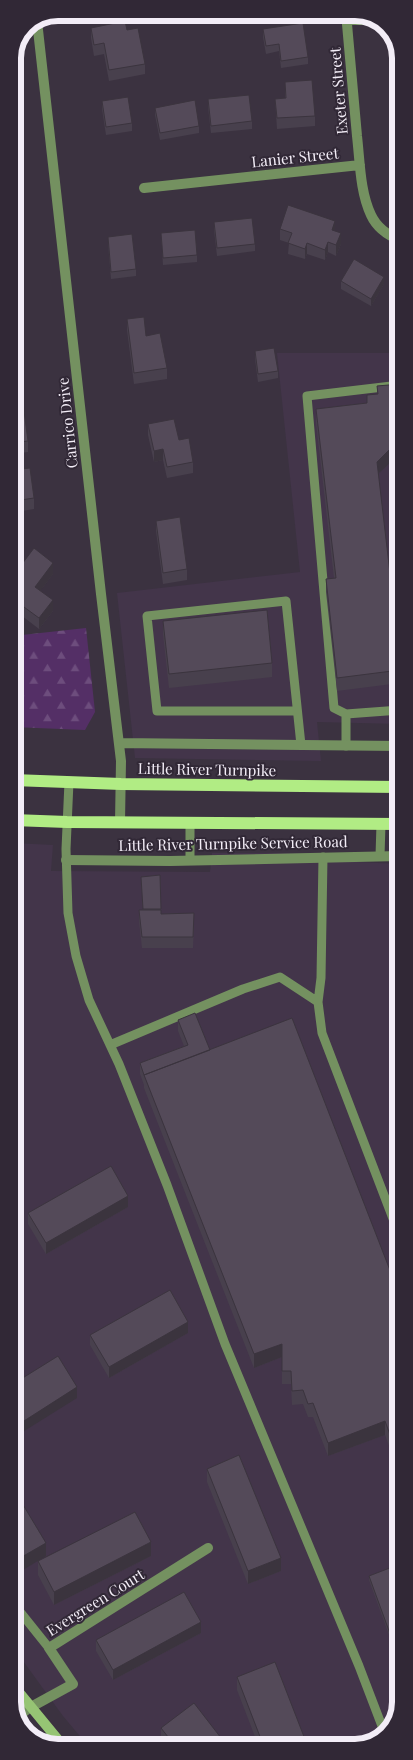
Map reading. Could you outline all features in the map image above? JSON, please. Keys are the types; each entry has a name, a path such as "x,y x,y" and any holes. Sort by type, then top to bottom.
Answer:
{"main road":[{"name":"Little River Turnpike","path":"21,780 122,784 392,787"},
{"path":"21,820 392,824"}],"street":[{"name":"Exeter Street","path":"346,21 360,165"},
{"name":"Carrico Drive","path":"38,27 119,744 122,784 120,822"},
{"name":"Lanier Street","path":"144,188 360,165 365,197 372,216 379,228 392,237"},
{"path":"119,744 392,746"},
{"name":"Little River Turnpike Service Road","path":"66,860 190,860 392,856"},
{"name":"Evergreen Court","path":"32,1706 73,1684 49,1648 208,1548"},
{"path":"21,1693 32,1706 51,1738"}],"lane":[{"path":"392,386 307,396 334,708 346,714 392,711"},
{"path":"297,711 157,711 147,616 286,601 297,711 300,745"},
{"path":"346,714 346,746"},
{"path":"69,782 66,860 68,913 76,956 89,1000 110,1045 167,1185 225,1344 359,1666 382,1726"},
{"path":"190,823 190,860"},
{"path":"380,856 381,824"},
{"path":"323,857 321,978 318,1002 322,1033 392,1216"},
{"path":"110,1045 243,989 280,977 318,1002"},
{"path":"21,1613 49,1648"},
{"path":"23,1713 32,1706"}],"shaded area":[{"path":"277,353 392,353 392,724 317,722 321,761 135,758 117,593 300,572"},
{"path":"21,843 53,845 51,871 210,872 212,853 358,853 357,862 392,864 392,1702 390,1714 379,1730 367,1737 355,1739 82,1739 21,1658"}],"green space":[{"path":"86,628 95,712 85,730 21,727 21,635"}],"building":[{"path":"125,21 127,30 138,28 145,64 109,70 104,43 94,45 91,28"},
{"path":"303,23 308,57 281,61 279,44 266,46 263,29"},
{"path":"312,80 315,116 277,118 275,99 286,98 285,82"},
{"path":"249,95 252,121 211,126 208,99"},
{"path":"128,97 132,123 106,127 102,101"},
{"path":"195,100 199,126 160,133 155,108"},
{"path":"288,205 335,221 332,230 341,233 336,245 328,242 325,250 307,243 305,249 288,243 292,233 280,229"},
{"path":"252,218 255,244 217,248 214,222"},
{"path":"195,230 197,255 163,258 161,233"},
{"path":"132,234 136,269 111,272 108,237"},
{"path":"354,259 384,277 371,299 341,281"},
{"path":"144,317 146,336 160,333 167,368 134,373 127,319"},
{"path":"274,348 278,371 258,374 255,351"},
{"path":"392,385 392,447 377,462 392,590 392,671 337,678 326,579 336,578 316,409 367,403 367,395 378,394 377,386"},
{"path":"21,396 28,441 21,442"},
{"path":"174,419 179,440 189,438 193,462 167,467 163,449 154,451 148,424"},
{"path":"30,468 34,498 21,500 21,469"},
{"path":"180,517 187,569 163,573 156,521"},
{"path":"34,548 53,563 35,587 53,600 39,618 21,605 21,565"},
{"path":"267,610 272,663 169,674 163,621"},
{"path":"160,875 161,909 143,909 141,877"},
{"path":"139,910 161,910 161,914 194,913 193,937 142,937"},
{"path":"195,1013 210,1050 144,1075 140,1063 188,1045 178,1020"},
{"path":"292,1018 392,1275 392,1440 385,1421 328,1443 313,1403 308,1404 303,1390 292,1391 291,1371 282,1371 282,1344 254,1354 144,1075"},
{"path":"111,1166 128,1196 46,1243 28,1213"},
{"path":"170,1290 188,1322 109,1367 90,1335"},
{"path":"58,1356 77,1387 21,1423 21,1379"},
{"path":"239,1455 281,1558 248,1571 207,1469"},
{"path":"21,1501 46,1543 21,1557"},
{"path":"135,1512 151,1542 54,1592 38,1561"},
{"path":"392,1567 392,1639 369,1576"},
{"path":"184,1592 201,1622 113,1670 96,1640"},
{"path":"275,1662 305,1739 261,1739 237,1677"},
{"path":"194,1703 222,1739 170,1739 161,1728"}]}
